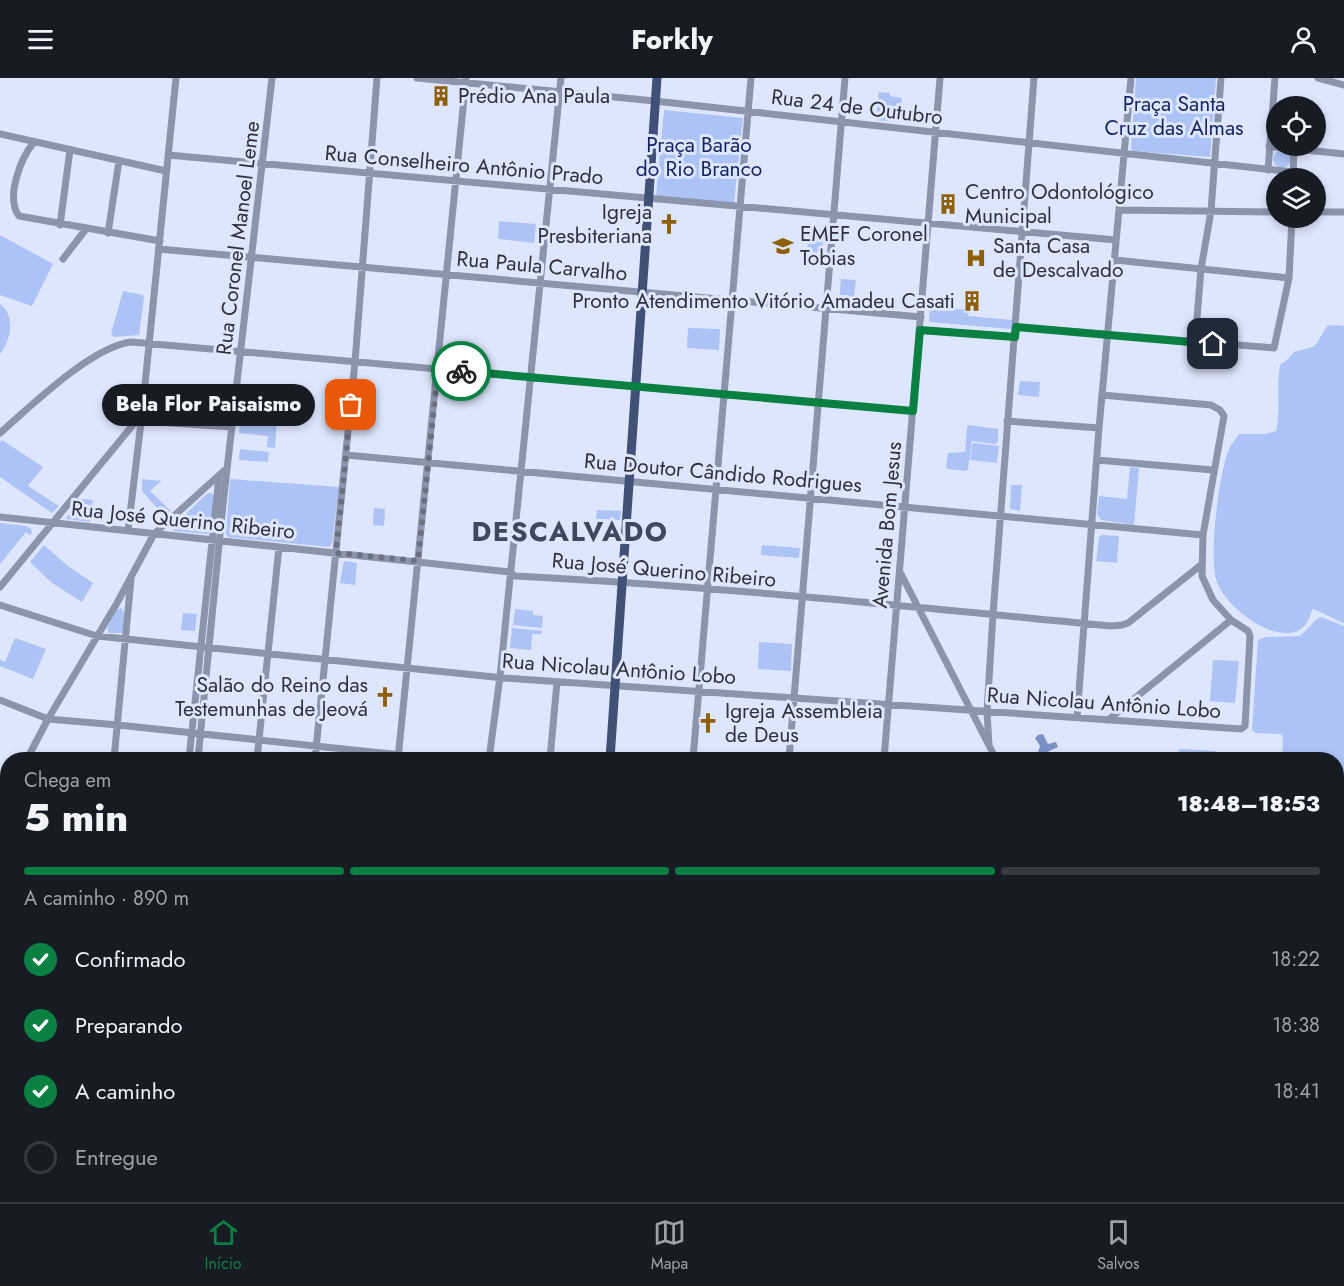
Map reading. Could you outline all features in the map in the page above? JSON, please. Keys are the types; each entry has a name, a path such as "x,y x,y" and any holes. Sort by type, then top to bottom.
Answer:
{"main road":[{"path":"610,752 657,78"}],"street":[{"path":"128,531 176,78"},
{"name":"Rua Coronel Manoel Leme","path":"199,752 206,647 221,494 227,468 272,78"},
{"path":"316,752 355,362 377,78"},
{"name":"Rua 24 de Outubro","path":"417,78 466,80 1266,170"},
{"path":"490,752 500,676 561,78"},
{"path":"694,752 751,78"},
{"path":"790,752 845,78"},
{"name":"Avenida Bom Jesus","path":"885,752 940,78"},
{"path":"989,745 987,712 993,614 1034,78"},
{"path":"1077,717 1090,526 1131,78"},
{"path":"1195,342 1201,268 1211,211 1221,78"},
{"path":"1273,96 1275,78"},
{"path":"1318,78 1344,85"},
{"path":"398,752 466,80"},
{"path":"0,134 166,171"},
{"name":"Rua Paula Carvalho","path":"34,142 24,154 19,166 15,200 16,213 23,218 160,245 252,258 921,317"},
{"path":"60,225 70,150"},
{"path":"1326,152 1344,154"},
{"name":"Rua Conselheiro Antônio Prado","path":"168,155 1116,240"},
{"path":"108,233 118,161"},
{"path":"1120,210 1266,212"},
{"path":"1326,212 1344,212"},
{"path":"1016,327 1274,348 1289,278 1292,228"},
{"path":"63,259 86,229"},
{"path":"1114,260 1289,278"},
{"path":"920,330 1015,337"},
{"path":"0,433 93,357 121,344 149,343 913,411"},
{"path":"1102,395 1211,405 1220,410 1224,422 1213,470 1203,535 1201,566 1206,587 1231,620 1108,720"},
{"path":"141,417 232,427"},
{"path":"0,587 141,417"},
{"path":"1007,421 1099,428"},
{"name":"Rua Doutor Cândido Rodrigues","path":"346,455 1203,535"},
{"path":"1097,459 1213,470"},
{"path":"31,752 154,534 227,468"},
{"name":"Rua Coronel Manoel Leme","path":"219,476 221,494"},
{"name":"Rua José Querino Ribeiro","path":"0,517 418,561 510,572 515,576 621,581 1117,626 1128,623 1201,566"},
{"path":"258,752 279,547"},
{"path":"899,571 992,752"},
{"path":"115,752 132,576"},
{"path":"117,603 130,604"},
{"name":"Rua Nicolau Antônio Lobo","path":"0,605 97,636 325,659 615,687 1241,729 1245,726 1251,636 1242,626 1231,620"},
{"name":"Rua Coronel Manoel Leme","path":"190,752 206,647"},
{"path":"551,752 557,682"},
{"path":"0,700 48,719 118,724 361,752"}],"green space":[{"name":"Praça Santa Cruz das Almas","path":"1136,78 1216,78 1210,157 1133,151 1131,148"},
{"path":"879,92 890,93 890,96 902,98 899,122 876,120"},
{"name":"Praça Barão do Rio Branco","path":"664,110 743,118 734,203 656,196"},
{"path":"1274,156 1290,156 1288,165 1282,168 1276,165 1273,159"},
{"path":"499,221 536,224 534,243 498,239"},
{"path":"809,228 824,229 822,255 807,254"},
{"path":"0,235 53,264 32,306 0,295"},
{"path":"841,279 856,280 853,304 839,302"},
{"path":"123,291 144,297 139,335 114,337 111,334"},
{"path":"0,304 8,315 10,328 7,342 0,354"},
{"path":"930,307 969,310 968,316 1012,320 1011,329 929,322"},
{"path":"1327,326 1344,326 1344,623 1312,609 1305,625 1294,632 1280,633 1249,619 1224,595 1217,582 1214,536 1222,476 1230,448 1239,434 1265,434 1276,431 1280,365 1294,352 1313,347"},
{"path":"688,328 720,329 719,350 687,348"},
{"path":"1020,381 1040,382 1039,397 1018,395"},
{"path":"275,387 289,388 286,418 277,418 275,448 267,447 268,436 239,433 242,399 270,401 270,396 274,396"},
{"path":"969,425 998,429 998,442 995,444 972,441 968,469 966,471 948,469 946,467 948,453 965,452"},
{"path":"2,440 43,467 28,486 59,506 52,513 0,477 0,443"},
{"path":"974,443 999,446 997,463 970,460"},
{"path":"240,449 269,452 268,462 239,460"},
{"path":"1130,467 1139,468 1134,525 1101,520 1097,514 1099,496 1127,499"},
{"path":"142,479 161,481 150,491 171,511 165,517 142,491"},
{"path":"230,479 339,487 332,544 329,547 228,537 226,534"},
{"path":"1011,485 1022,485 1020,511 1010,509"},
{"path":"208,493 212,493 214,497 210,532 208,534 173,531 173,526"},
{"path":"82,499 93,500 90,522 67,519 66,518"},
{"path":"374,508 385,509 384,526 373,525"},
{"path":"597,510 621,511 620,520 596,519"},
{"path":"0,523 26,526 31,529 32,533 30,535 26,532 0,564"},
{"path":"1101,535 1119,536 1117,563 1096,561"},
{"path":"44,545 68,566 93,583 82,602 52,583 30,562"},
{"path":"762,545 800,548 799,558 761,555"},
{"path":"344,561 357,563 355,585 340,583"},
{"path":"121,608 124,612 123,633 109,633 107,628 116,610"},
{"path":"515,609 533,611 533,615 543,616 542,628 513,625"},
{"path":"183,613 197,614 195,631 181,630"},
{"path":"1321,617 1344,626 1344,752 1282,752 1281,734 1256,733 1252,730 1258,640 1266,637 1300,636"},
{"path":"512,628 542,631 542,634 532,634 531,650 510,648"},
{"path":"15,638 46,649 33,679 0,666 0,660 5,662"},
{"path":"759,642 792,644 791,671 758,669"},
{"path":"1213,660 1239,661 1235,703 1210,701"},
{"path":"1179,749 1216,751 1216,752 1179,752"}],"shaded area":[{"path":"1043,734 1048,744 1056,742 1058,747 1048,752 1038,752 1040,746 1035,738"}],"way so far":[{"path":"351,405 336,553 418,561 438,369 461,371"}],"place":[{"name":"Prédio Ana Paula","path":"441,96"},
{"name":"Centro Odontológico Municipal","path":"948,204"},
{"name":"Igreja Presbiteriana","path":"669,224"},
{"name":"EMEF Coronel Tobias","path":"783,246"},
{"name":"Santa Casa de Descalvado","path":"976,258"},
{"name":"Pronto Atendimento Vitório Amadeu Casati","path":"972,301"},
{"name":"Bela Flor Paisaismo","path":"351,405"},
{"name":"Salão do Reino das Testemunhas de Jeová","path":"385,697"},
{"name":"Igreja Assembleia de Deus","path":"708,723"}],"district":[{"name":"DESCALVADO","path":"570,531"}],"route":[{"path":"461,371 913,411 920,330 1015,337 1016,327 1213,344"}]}
